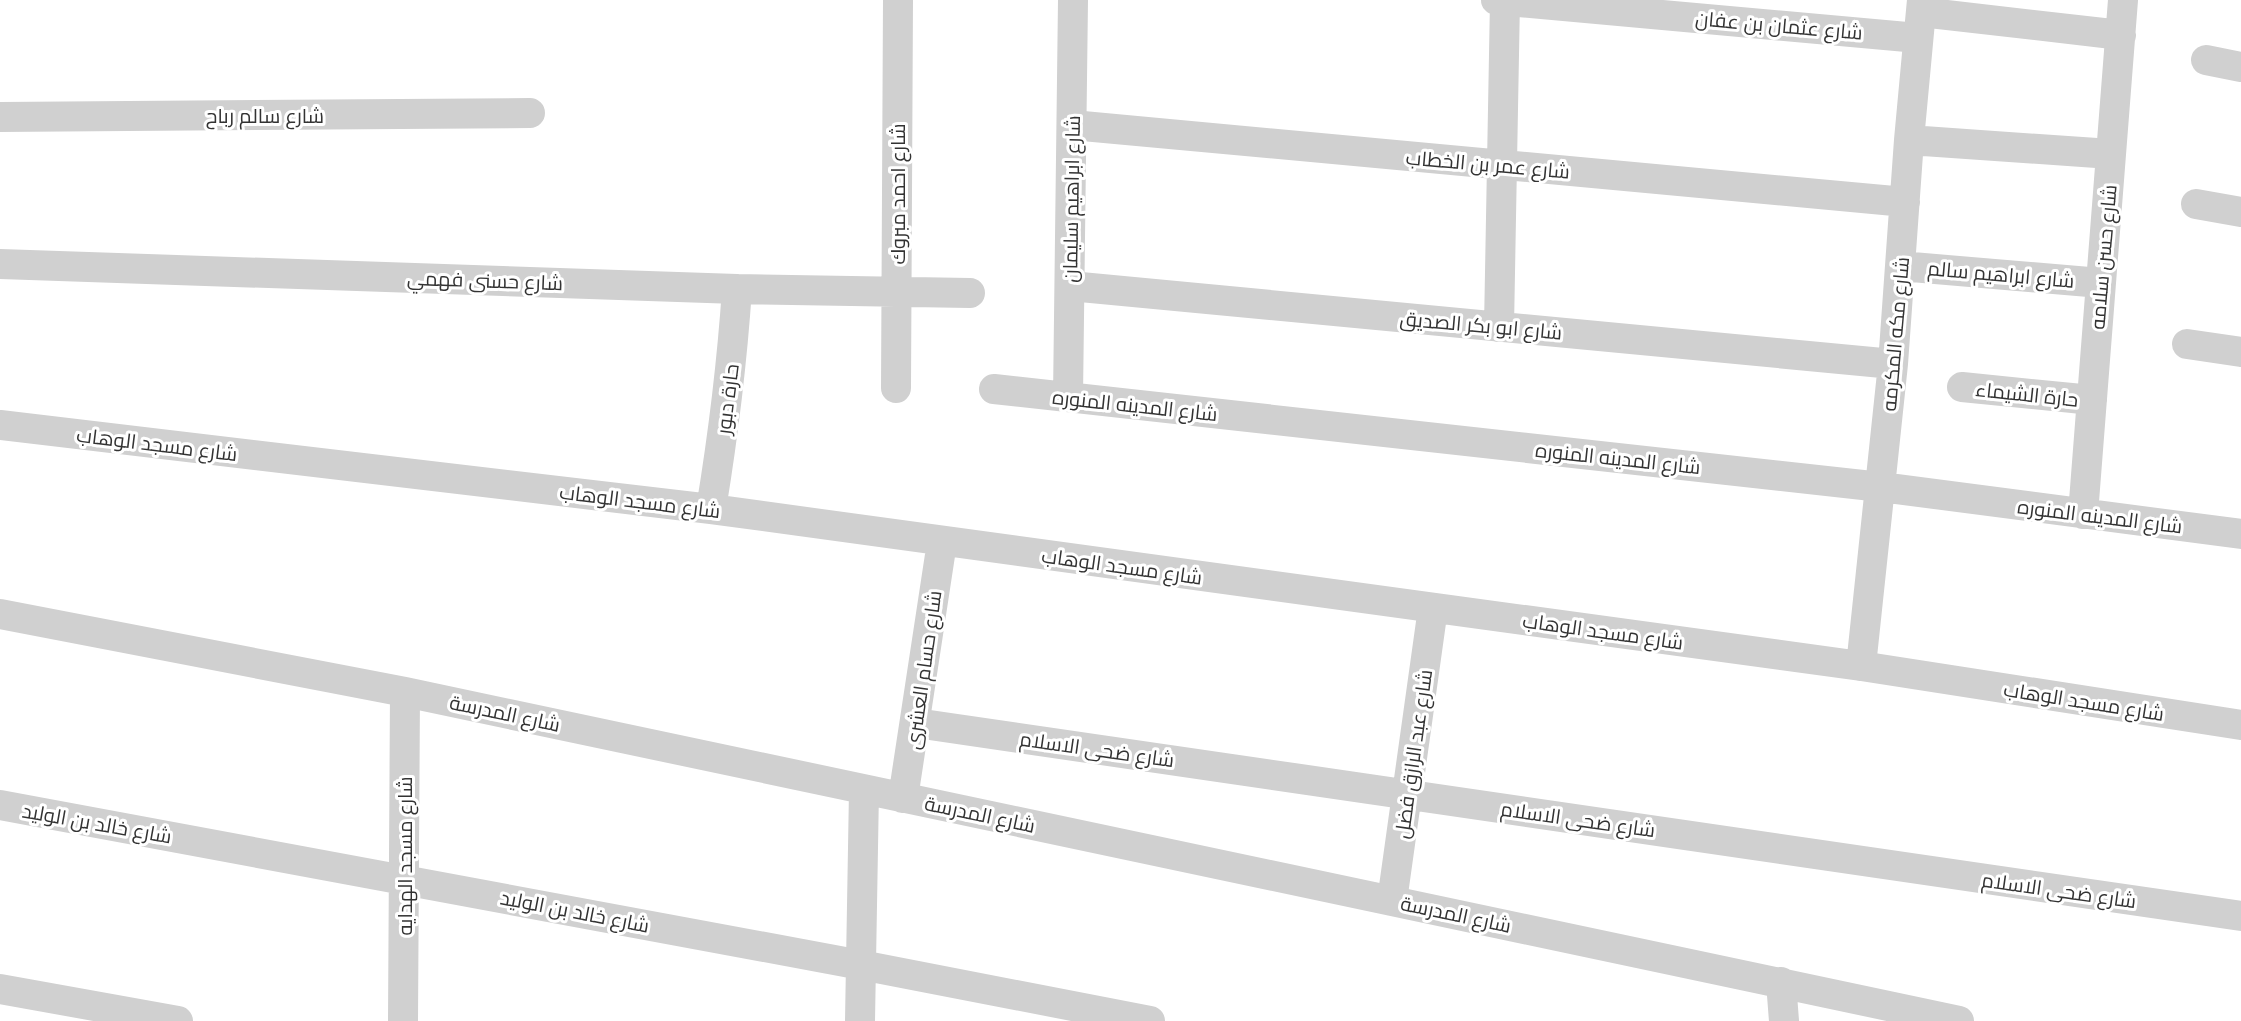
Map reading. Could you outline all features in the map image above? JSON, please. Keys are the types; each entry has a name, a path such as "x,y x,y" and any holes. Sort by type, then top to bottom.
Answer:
{"street":[{"name":"شارع احمد مبروك","path":"896,388 898,0"},
{"name":"شارع ابراهيم سليمان","path":"1068,397 1073,0"},
{"name":"شارع عثمان بن عفان","path":"1496,0 1920,17 2121,35"},
{"path":"1499,327 1505,0"},
{"name":"شارع حسن سلامه","path":"2083,514 2123,0"},
{"name":"شارع مكه المكرمه","path":"1861,666 1893,364 1920,17"},
{"path":"2206,60 2241,67"},
{"name":"شارع سالم رباح","path":"0,117 530,113"},
{"name":"شارع عمر بن الخطاب","path":"1072,125 1905,202"},
{"path":"1909,140 2111,154"},
{"path":"2196,204 2241,212"},
{"name":"شارع حسنى فهمي","path":"0,264 737,289 970,293"},
{"name":"شارع ابراهيم سالم","path":"1900,266 2101,283"},
{"name":"شارع ابو بكر الصديق","path":"1070,286 1893,364"},
{"name":"حارة دبور","path":"711,509 732,363 737,289"},
{"path":"2187,344 2241,352"},
{"name":"حارة الشيماء","path":"1962,387 2092,400"},
{"name":"شارع المدينه المنوره","path":"994,389 1881,487 2241,534"},
{"name":"شارع مسجد الوهاب","path":"0,425 711,509 1861,666 2241,725"},
{"name":"شارع حسام العشرى","path":"903,798 942,542"},
{"name":"شارع عبد الرازق فضل","path":"1392,901 1433,608"},
{"name":"شارع المدرسة","path":"0,614 405,692 1959,1021"},
{"name":"شارع مسجد الهدايه","path":"403,1021 405,692"},
{"name":"شارع ضحى الاسلام","path":"916,723 2241,916"},
{"path":"860,1021 864,790"},
{"name":"شارع خالد بن الوليد","path":"0,805 404,879 1150,1021"},
{"path":"1781,982 1784,1021"},
{"path":"0,988 178,1021"}]}
